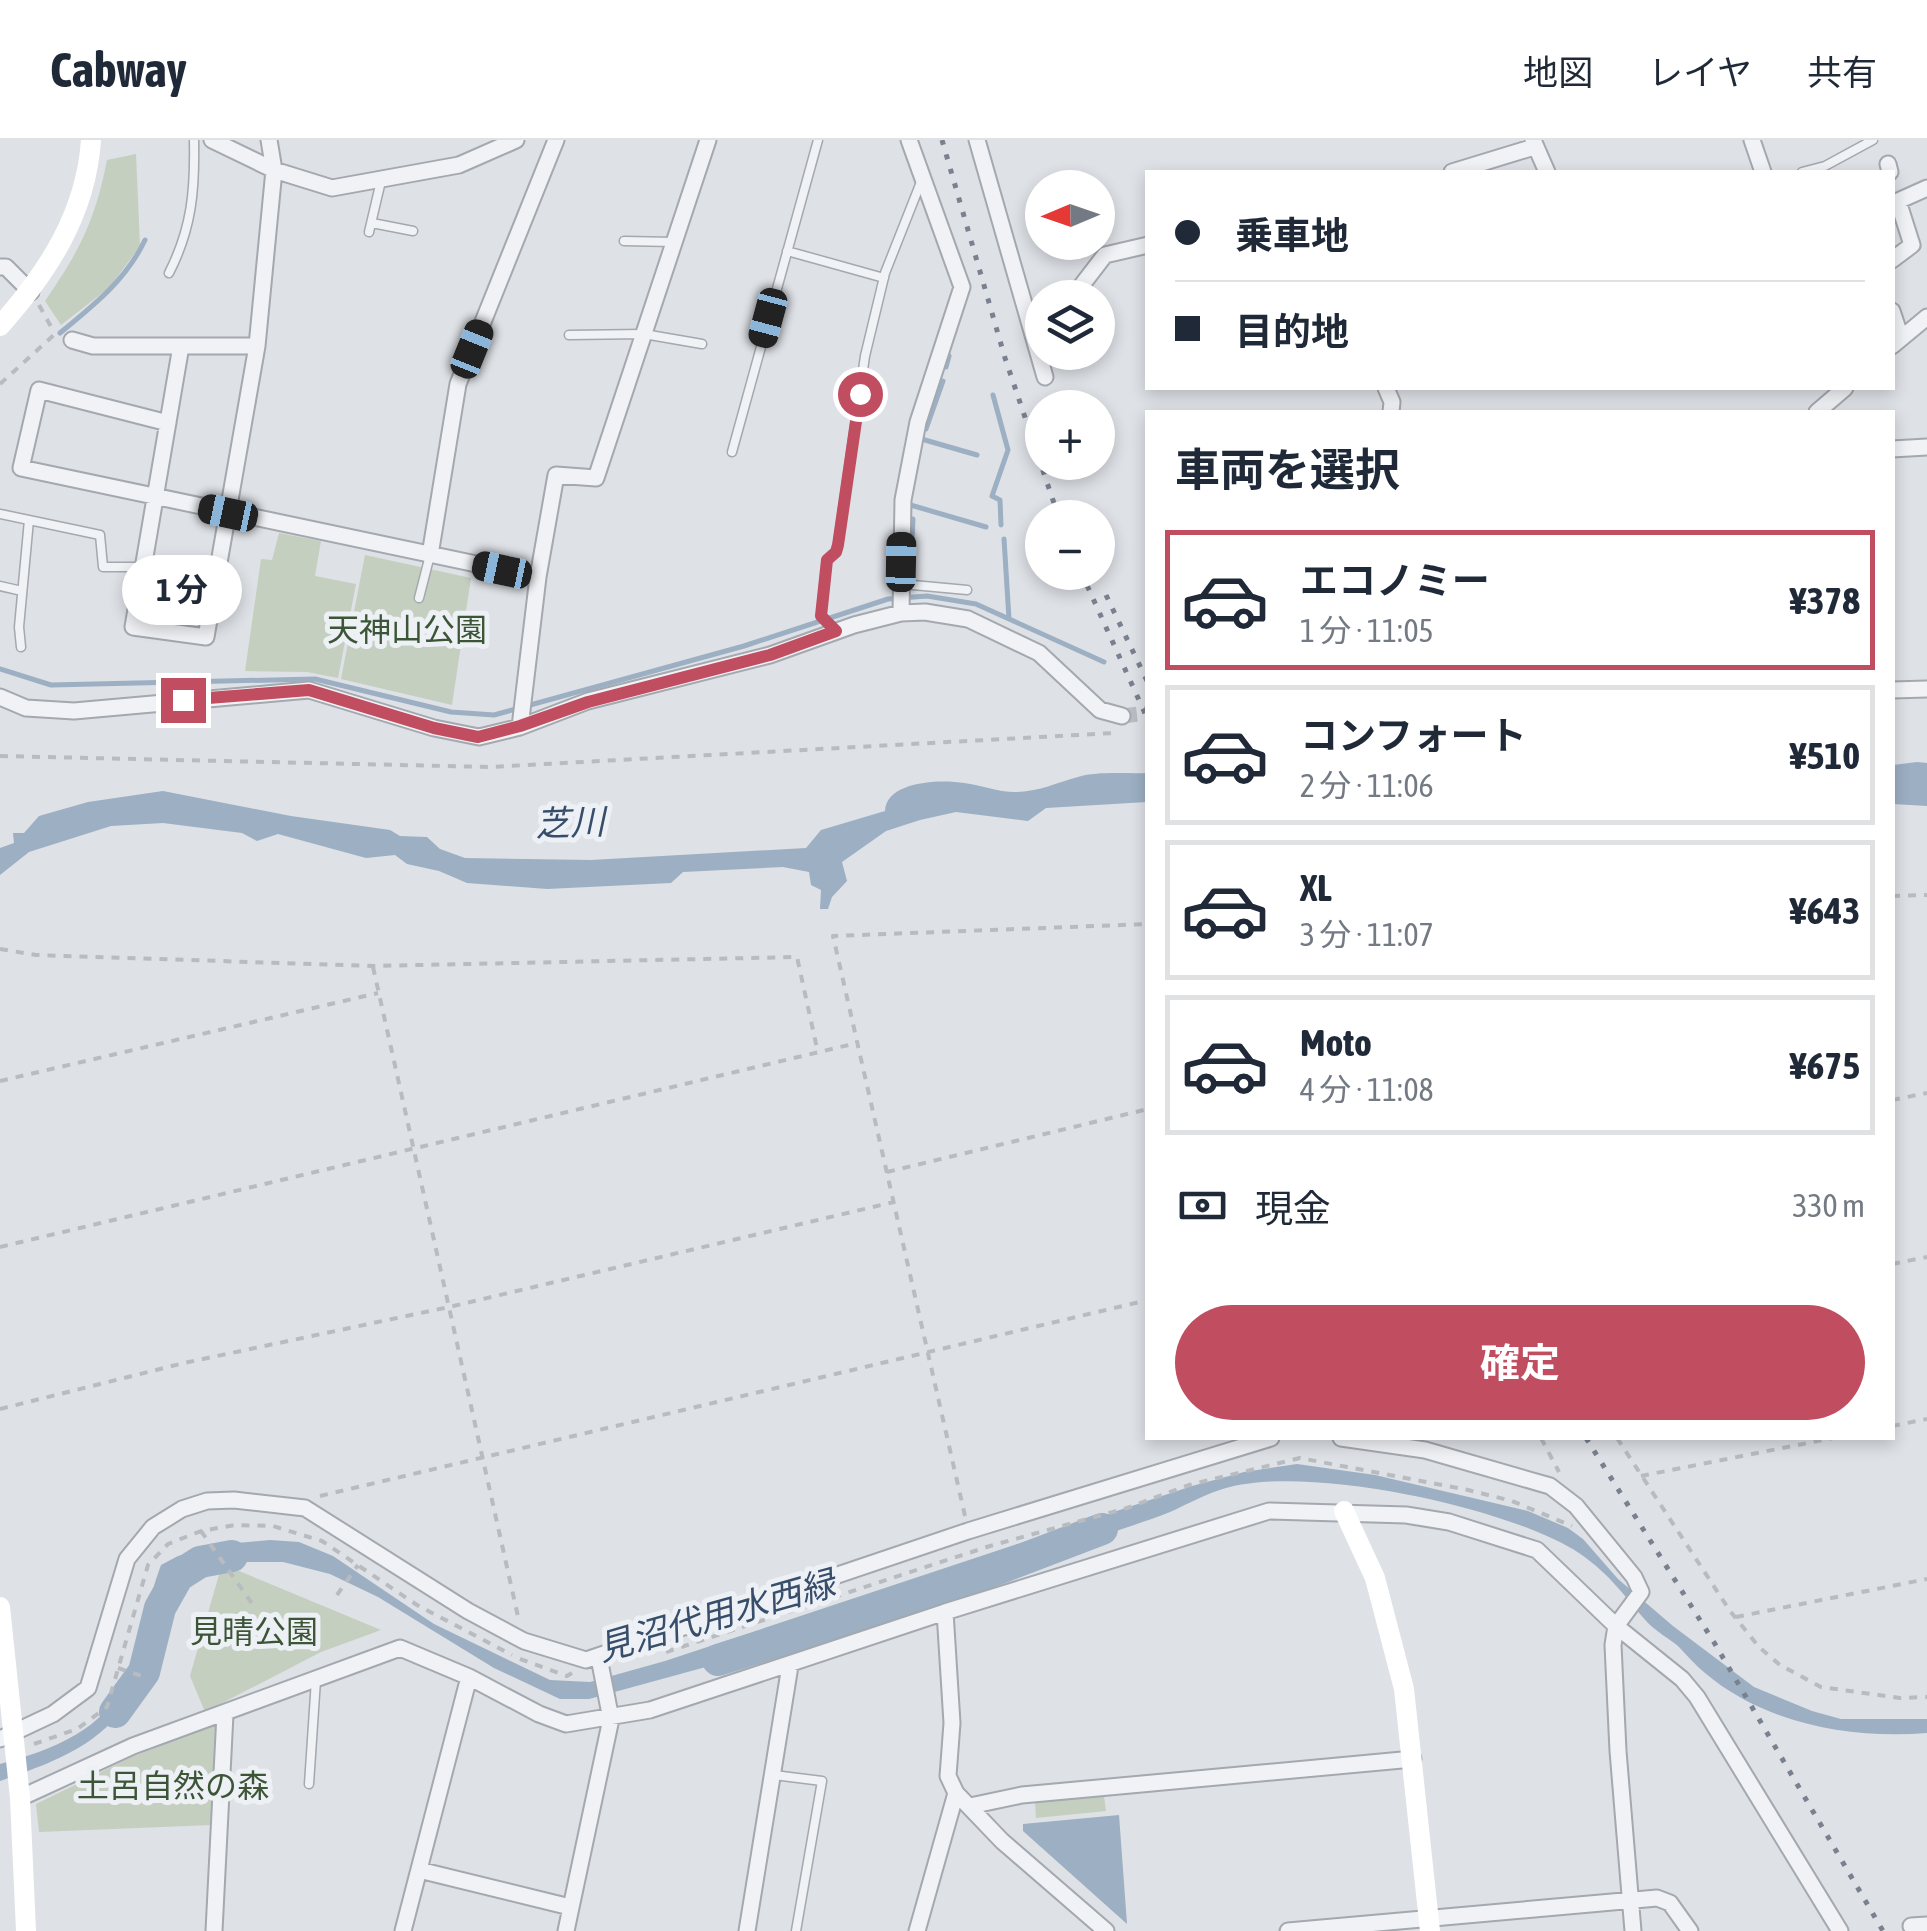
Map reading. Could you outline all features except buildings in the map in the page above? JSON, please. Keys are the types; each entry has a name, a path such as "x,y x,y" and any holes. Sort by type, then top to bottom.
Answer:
{"street":[{"path":"0,326 51,263 85,185 91,140"},
{"path":"212,140 274,170 332,188 459,165 516,140"},
{"path":"181,346 133,627 206,636 256,346 274,170 268,140"},
{"path":"430,554 458,384 556,140"},
{"path":"520,726 538,577 556,475 596,478 708,140"},
{"path":"901,613 903,500 918,422 962,287 909,140"},
{"path":"977,140 1025,297"},
{"path":"1752,140 1762,170"},
{"path":"1458,170 1533,143 1546,170"},
{"path":"1898,201 1927,188"},
{"path":"1895,190 1912,245 1895,258"},
{"path":"1086,280 1105,255 1145,246"},
{"path":"0,267 6,267 31,292"},
{"path":"1897,342 1927,317"},
{"path":"61,336 93,346 256,346"},
{"path":"1044,370 1045,377"},
{"path":"168,423 39,390 22,468 538,577"},
{"path":"1819,410 1843,390"},
{"path":"1895,449 1927,447"},
{"path":"0,697 26,708 74,711 309,690 434,728 478,737 588,702 770,655 836,631 901,613 925,612 968,619 1039,652 1100,710 1122,716"},
{"path":"1895,690 1927,689"},
{"path":"10,1741 88,1688 127,1559 153,1527 182,1509 207,1501 304,1508 468,1611 524,1640 586,1660 968,1531 1264,1440"},
{"path":"1355,1440 1425,1450 1550,1486 1567,1496 1634,1578 1641,1592 1619,1623 1612,1645 1634,1931"},
{"path":"1344,1510 1376,1578 1404,1689 1430,1924"},
{"path":"20,1798 132,1746 400,1648 566,1724 611,1719 790,1666 946,1612 1268,1511 1344,1510 1449,1522 1538,1550 1682,1678 1697,1696 1840,1931"},
{"path":"0,1607 10,1741 20,1798 26,1931"},
{"path":"946,1612 952,1722 948,1776 956,1792 1002,1841 1106,1931"},
{"path":"566,1931 611,1719 599,1658"},
{"path":"746,1931 790,1666"},
{"path":"403,1931 468,1677"},
{"path":"214,1931 226,1714"},
{"path":"970,1806 1022,1794 1414,1759"},
{"path":"917,1931 956,1792"},
{"path":"419,1870 570,1907"},
{"path":"1288,1931 1430,1924 1656,1898 1670,1902 1690,1931"}],"lane":[{"path":"169,273 182,249 195,196 194,140"},
{"path":"732,452 818,140"},
{"path":"1810,170 1873,140"},
{"path":"836,631 821,616 827,560 838,545 865,356 884,278 922,178"},
{"path":"381,181 370,227 412,231"},
{"path":"624,241 674,242"},
{"path":"787,251 884,278"},
{"path":"569,335 644,334 702,344"},
{"path":"0,514 100,536 103,567 143,566"},
{"path":"21,647 19,627 29,520"},
{"path":"419,598 430,554"},
{"path":"901,584 967,590"},
{"path":"0,586 22,590"},
{"path":"309,1784 316,1680"},
{"path":"773,1774 822,1781 796,1931"}],"path":[{"path":"0,384 61,336 31,292"},
{"path":"0,756 490,767 1129,732"},
{"path":"1895,896 1927,895"},
{"path":"968,1531 832,936 1145,924"},
{"path":"0,949 36,954 372,966 797,957 818,1052"},
{"path":"372,966 524,1640"},
{"path":"0,1081 378,994"},
{"path":"0,1246 857,1043"},
{"path":"1895,1099 1927,1093"},
{"path":"887,1172 1145,1110"},
{"path":"0,1409 894,1202"},
{"path":"1895,1263 1927,1257"},
{"path":"317,1496 1145,1301"},
{"path":"1895,1425 1927,1419"},
{"path":"1542,1440 1556,1462 1567,1496"},
{"path":"1618,1440 1759,1647 1821,1687 1900,1698 1927,1696"},
{"path":"1641,1476 1823,1440"},
{"path":"657,1654 990,1546 1127,1508 1189,1485 1300,1458 1498,1497 1559,1523 1596,1532"},
{"path":"10,1741 76,1729 106,1707 148,1565 168,1544 201,1531 235,1525 273,1526 322,1540 418,1606 484,1642"},
{"path":"201,1531 254,1605"},
{"path":"337,1596 358,1565"},
{"path":"1736,1618 1927,1579"},
{"path":"118,1668 148,1678"}],"green space":[{"path":"136,154 140,246 110,287 61,325 45,301 85,234 107,160"},
{"path":"279,533 321,541 315,576 356,584 338,678 307,672 245,671 261,559 272,560"},
{"name":"天神山公園","path":"365,555 471,578 452,705 341,679"},
{"name":"見晴公園","path":"222,1564 381,1630 321,1652 205,1712 190,1676"},
{"name":"土呂自然の森","path":"217,1723 212,1825 39,1832 36,1804 130,1758"},
{"path":"1104,1796 1106,1811 1036,1818 1035,1802"}],"water":[{"path":"1927,763 1927,806 1895,804 1895,765"},
{"path":"1103,773 1145,773 1145,802 1046,808 1028,821 956,812 886,831 842,862 847,881 832,897 828,909 820,909 821,890 811,885 809,872 783,867 683,872 671,883 547,889 467,883 407,864 395,855 366,858 278,834 257,841 242,833 163,823 111,826 29,852 0,875 0,848 14,843 13,833 24,833 39,816 88,802 163,791 390,830 400,836 427,837 440,849 465,858 591,860 806,848 821,830 885,811 895,793 916,784 954,782 1018,792"},
{"path":"1297,1464 1375,1475 1528,1511 1568,1528 1583,1539 1618,1579 1754,1687 1841,1719 1927,1719 1927,1733 1839,1730 1754,1705 1701,1670 1648,1623 1590,1561 1547,1536 1506,1520 1407,1494 1355,1486 1262,1482 1219,1490 1099,1537 1076,1539 1064,1545 1058,1542 955,1581 946,1580 771,1641 746,1656 589,1699 560,1699 494,1668 378,1597 330,1574 283,1562 243,1562 178,1571 141,1680 112,1722 75,1750 0,1781 0,1764 75,1735 106,1711 118,1695 133,1662 161,1565 178,1556 227,1544 299,1542 333,1556 434,1624 550,1680 590,1682 665,1661 1192,1486 1244,1472"},
{"path":"1119,1815 1127,1924 1023,1831 1023,1824"}],"waterway":[{"path":"60,333 119,280 145,240"},
{"path":"946,367 949,356"},
{"path":"926,429 943,381"},
{"path":"993,395 1008,450 992,496 1000,500 1001,525"},
{"path":"918,438 977,455"},
{"path":"907,504 986,527"},
{"path":"911,562 913,519"},
{"path":"1004,539 1009,619"},
{"path":"0,669 51,685 315,679 451,712 494,715 744,646 888,599 927,596 976,604 1104,662"},
{"name":"見沼代用水西緑","path":"718,1660 950,1587 1102,1529"},
{"path":"115,1712 144,1672 160,1608 178,1576 200,1562 232,1556"}],"tunnel":[{"path":"1122,716 1145,713"}],"railway":[{"path":"942,140 1005,358 1053,500"},
{"path":"1089,590 1145,713"},
{"path":"1106,595 1145,677"},
{"path":"1587,1440 1715,1644 1883,1931"}],"route":[{"path":"183,700 309,690 434,728 478,737 588,702 770,655 836,631 821,616 827,560 838,545 860,394"}],"water label":[{"name":"芝川","path":"570,822"}]}
